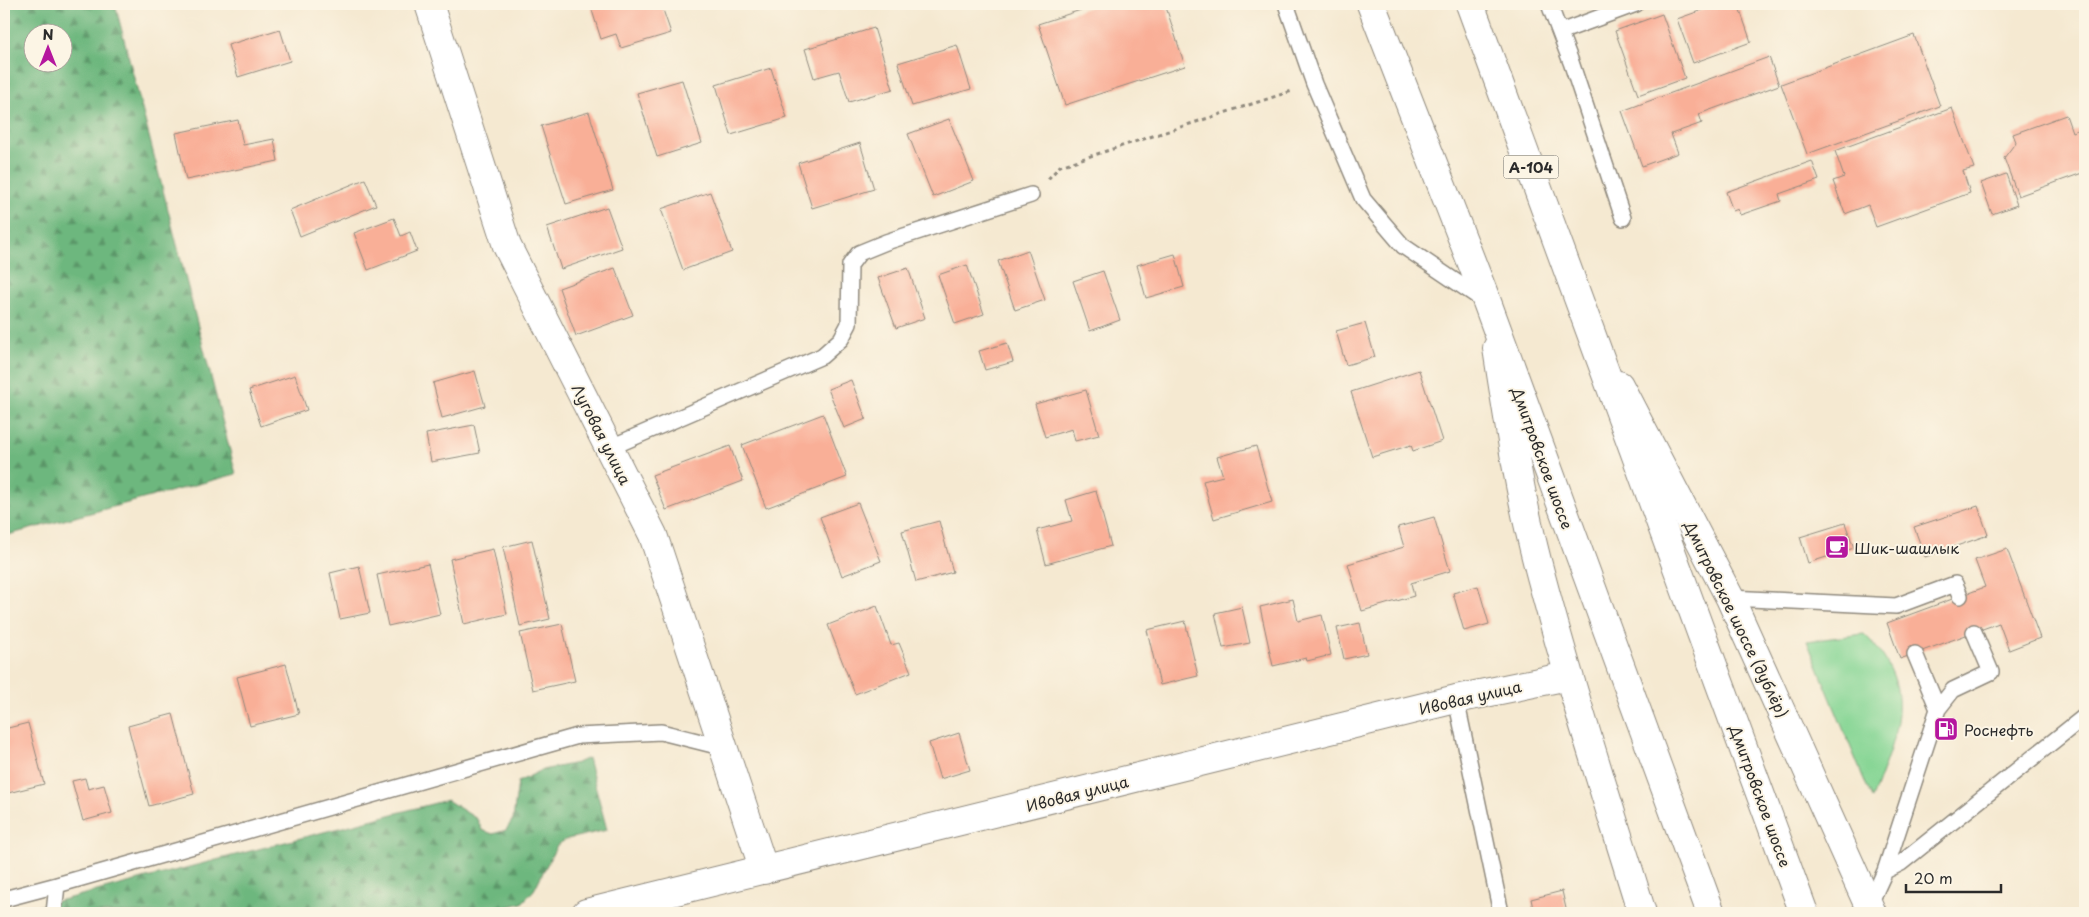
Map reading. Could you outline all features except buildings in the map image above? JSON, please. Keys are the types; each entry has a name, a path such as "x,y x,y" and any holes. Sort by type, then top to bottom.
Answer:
{"main road":[{"name":"Луговая улица","path":"429,4 507,246 653,535 764,870"},
{"name":"Дмитровское шоссе","path":"1371,4 1489,310 1711,913"},
{"name":"Дмитровское шоссе","path":"1470,4 1592,330 1804,913"},
{"path":"1489,310 1517,468 1536,558 1568,676 1642,913"},
{"name":"Дмитровское шоссе (дублёр)","path":"1592,330 1730,598 1870,910"},
{"name":"Ивовая улица","path":"586,913 1456,700 1568,676"}],"lane":[{"path":"1286,4 1314,84 1363,199 1403,246 1489,310"},
{"path":"1549,4 1623,218"},
{"path":"1560,32 1636,4"},
{"path":"609,448 822,356 841,339 849,324 850,265 859,253 886,242 1031,195"},
{"path":"1730,598 1898,612 1955,584 1960,596"},
{"path":"1870,910 1885,871 1938,709 1954,690 1991,672 1974,632"},
{"path":"1915,654 1938,709"},
{"path":"1456,700 1502,913"},
{"path":"1885,871 1901,863 2085,716"},
{"path":"4,899 578,736 661,732 725,748"},
{"path":"54,913 57,885"}],"path":[{"path":"1031,195 1060,166 1314,84"}],"green space":[{"path":"4,4 115,4 236,474 4,536"},
{"path":"1864,634 1882,654 1893,674 1898,694 1895,733 1872,799 1807,641"},
{"path":"588,758 607,830 567,839 557,845 534,890 522,903 482,913 12,913 447,800 477,819 482,830 493,834 506,830 513,819 518,782 542,770 577,763"}],"place":[{"name":"Шик-шашлык","path":"1837,547"},
{"name":"Роснефть","path":"1946,729"}]}
